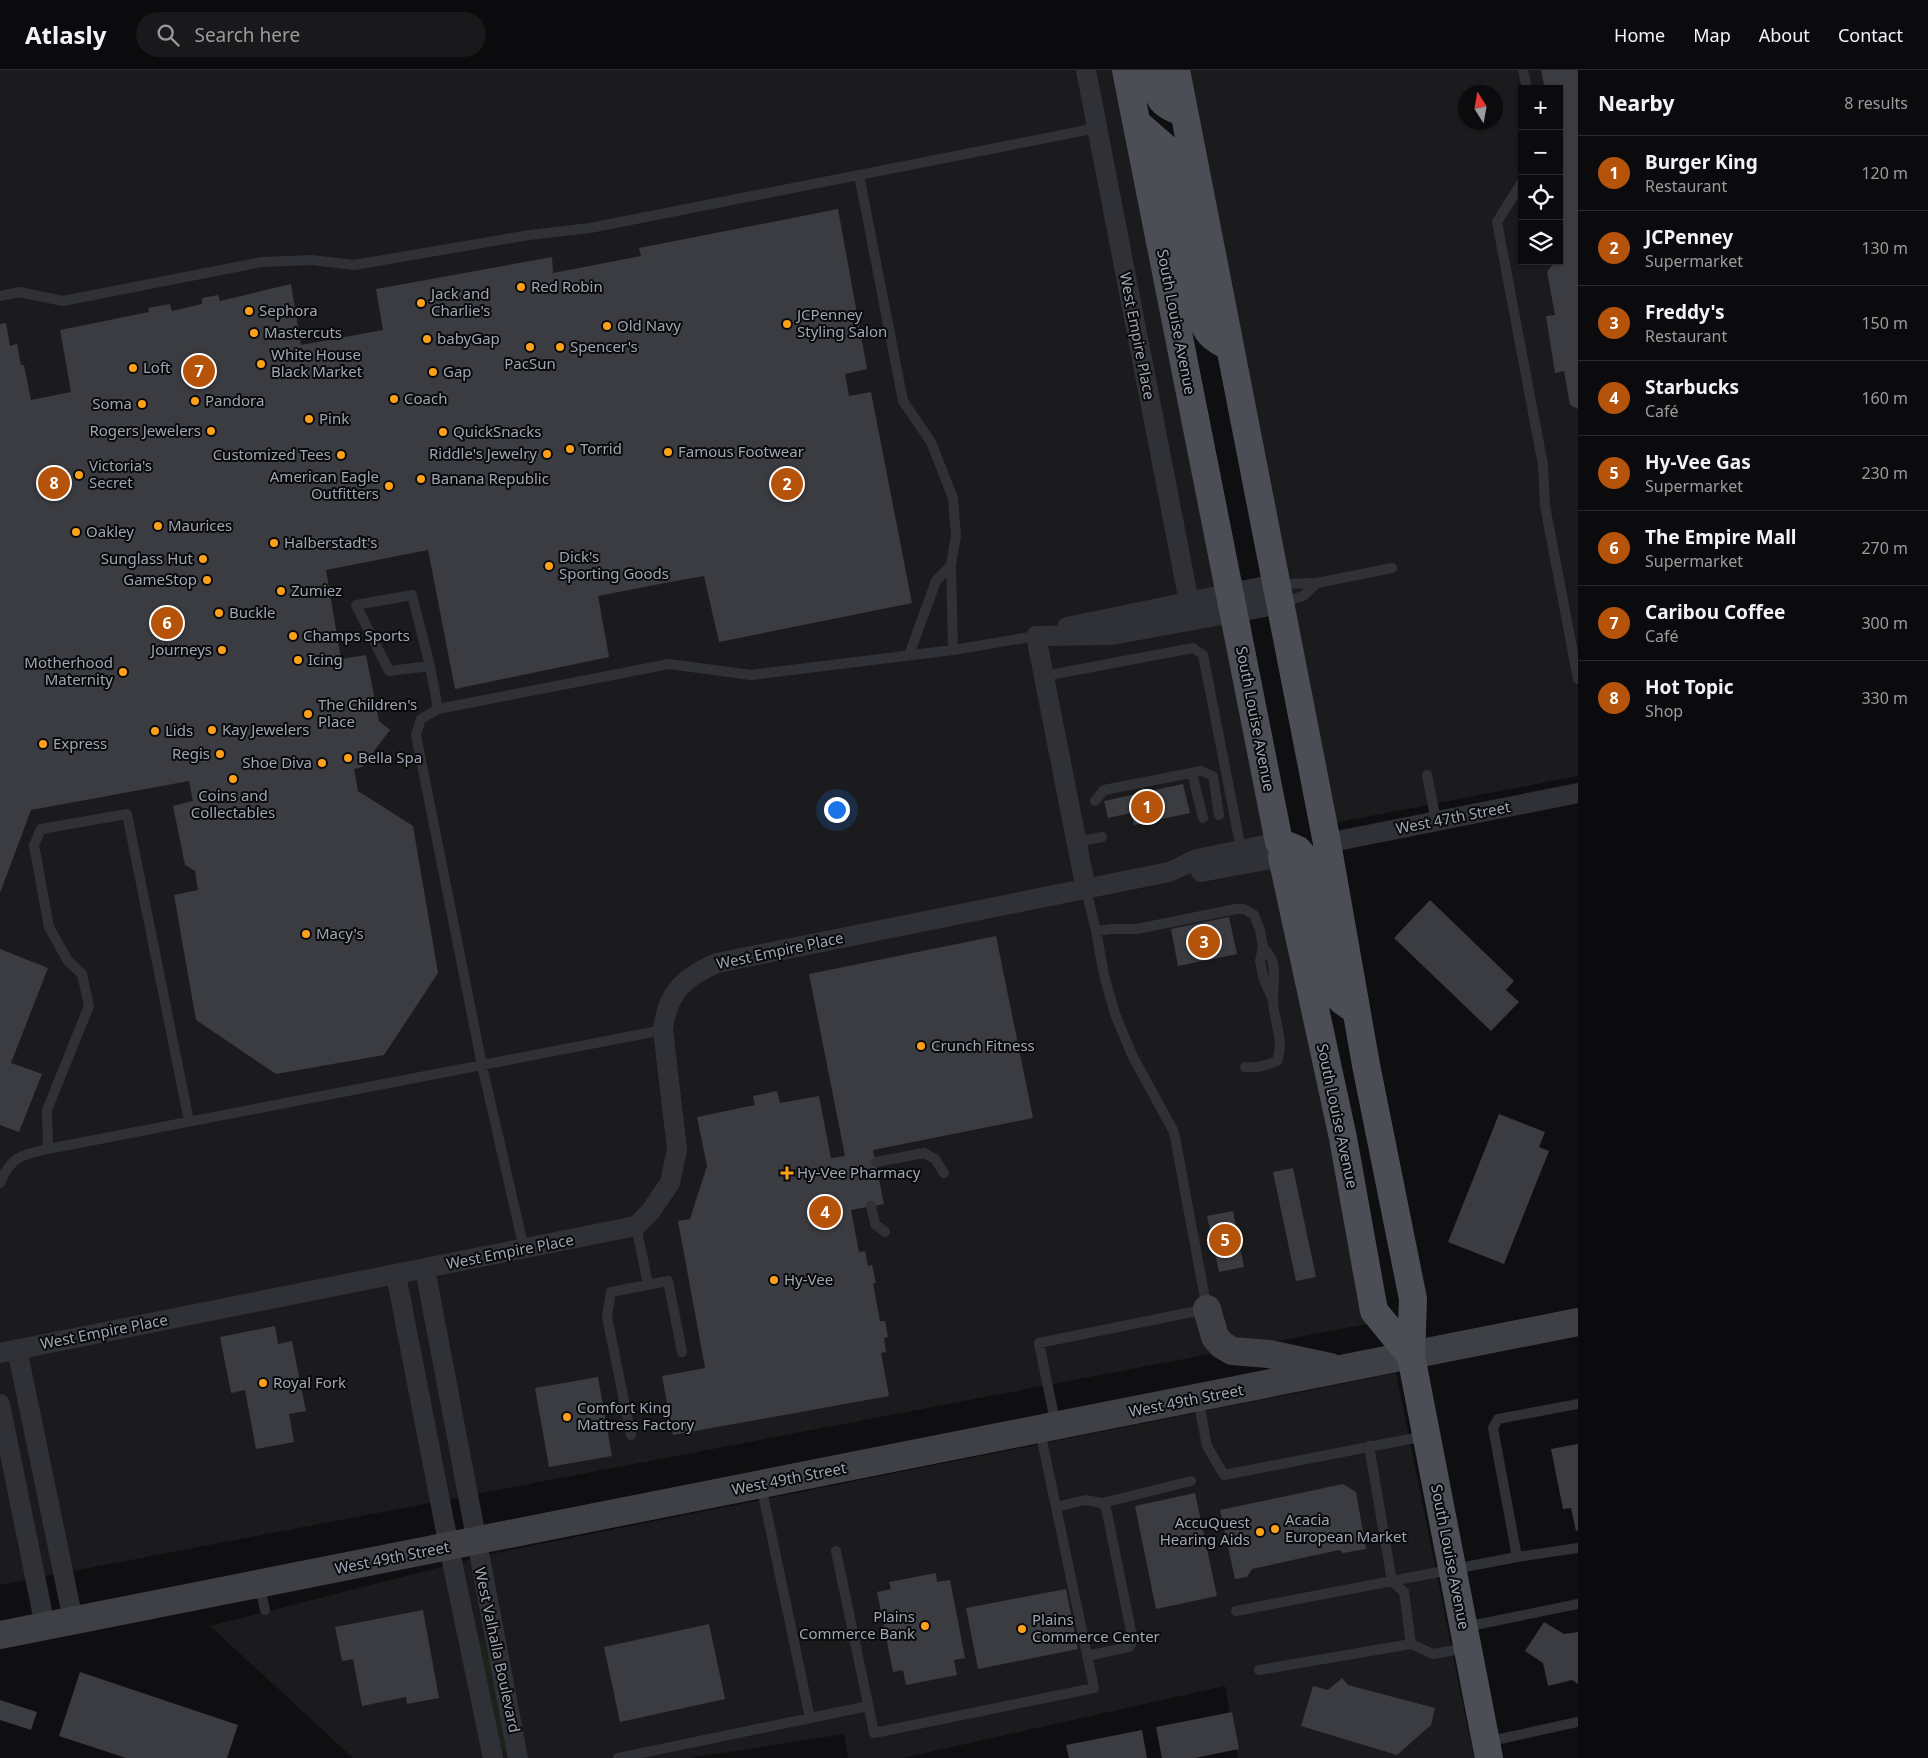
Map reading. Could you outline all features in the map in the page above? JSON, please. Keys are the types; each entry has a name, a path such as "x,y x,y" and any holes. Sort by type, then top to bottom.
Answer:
{"main road":[{"name":"South Louise Avenue","path":"1126,70 1281,850 1344,1138 1374,1311 1411,1356"},
{"path":"1152,70 1160,100 1170,108 1184,112"},
{"name":"South Louise Avenue","path":"1176,70 1327,843 1356,1010 1413,1300 1411,1356 1488,1750"},
{"path":"1136,123 1168,150 1200,314 1209,334 1216,340 1230,346"},
{"path":"1281,850 1298,850 1304,858 1312,879 1332,986 1335,994 1341,1001 1356,1010"},
{"path":"1207,1309 1215,1337 1222,1346 1232,1350 1269,1354 1341,1370"},
{"name":"West 49th Street","path":"0,1635 1578,1322"}],"street":[{"name":"West Empire Place","path":"1086,70 1189,602"},
{"path":"1036,636 1112,635 1232,603 1278,594"},
{"path":"1036,636 1079,624 1189,602 1232,603"},
{"path":"1036,636 1086,890"},
{"name":"West 47th Street","path":"1327,843 1578,793"},
{"name":"West Empire Place","path":"73,1620 9,1351 636,1226 650,1212 670,1183 677,1149 663,1030 664,1015 669,1001 678,988 690,977 717,963 1169,872 1197,859 1242,849 1281,850"},
{"name":"West Empire Place","path":"1169,872 1192,873 1281,850"},
{"path":"424,1269 475,1541"},
{"path":"396,1275 449,1546"},
{"path":"0,1404 45,1626"},
{"name":"West Valhalla Boulevard","path":"475,1541 518,1758"},
{"name":"West Valhalla Boulevard","path":"449,1546 493,1758"}],"lane":[{"path":"1523,70 1526,85"},
{"path":"0,296 19,292 63,301 262,262 312,260 354,265 529,234 590,228 1097,128"},
{"path":"859,175 902,401 931,442 953,498 956,536 951,566 953,650"},
{"path":"1518,188 1497,222 1542,465 1545,506 1578,679"},
{"path":"909,656 936,581 951,566"},
{"path":"1278,594 1392,568"},
{"path":"1278,594 1302,596 1317,584"},
{"path":"430,666 389,671 356,605 412,595 430,666 438,709"},
{"path":"524,1249 482,1064 416,735 421,720 438,709 669,664 751,675 953,650 1036,636"},
{"path":"1044,676 1193,648 1203,655 1242,849"},
{"path":"1095,801 1104,790 1201,771 1213,776 1219,815"},
{"path":"1192,773 1202,818"},
{"path":"1427,775 1436,821"},
{"path":"48,1149 46,1110 89,1006 82,974 68,961 49,927 34,845 41,829 127,814 190,1121"},
{"path":"1076,842 1102,838"},
{"path":"836,1551 874,1732 1094,1688 1056,1507 1039,1343 1207,1309 1174,1132 1133,1057 1114,1014 1086,890"},
{"path":"1096,932 1137,929 1236,909 1244,909 1254,915 1260,930 1263,947 1260,961 1264,980 1273,1000 1280,1044 1277,1061 1258,1068 1245,1067"},
{"path":"0,1183 4,1171 20,1156 48,1149 663,1030"},
{"path":"876,1162 924,1153 935,1159 944,1173"},
{"path":"871,1206 875,1224 885,1232"},
{"path":"636,1226 648,1284"},
{"path":"631,1435 607,1317 611,1292 668,1281 682,1352"},
{"path":"1198,1398 1207,1446 1224,1475 1427,1435"},
{"path":"1517,1557 1493,1428 1498,1419 1578,1404"},
{"path":"1369,1446 1392,1581 1404,1592 1411,1644"},
{"path":"1056,1507 1085,1500 1102,1503 1191,1481"},
{"path":"761,1485 810,1718"},
{"path":"1087,1656 1129,1646 1133,1641 1106,1508 1102,1503"},
{"path":"1236,1611 1452,1568 1578,1548"},
{"path":"259,1584 264,1610"},
{"path":"1259,1670 1411,1644 1433,1654 1466,1638 1578,1604"},
{"path":"618,1758 868,1706"},
{"path":"1488,1750 1578,1722"}],"shaded area":[{"path":"0,70 1116,70 1367,1324 0,1585"},
{"path":"1186,70 1578,70 1578,776 1334,823"},
{"path":"1396,1373 1474,1758 1238,1758 1225,1686 903,1758 848,1758 844,1734 690,1758 353,1758 210,1626 496,1553"},
{"path":"480,1641 484,1641 486,1645 510,1748 502,1752 477,1644"}],"building":[{"path":"1541,70 1578,70 1578,409 1570,405 1564,371 1555,373 1546,316 1555,315 1547,272 1552,265 1563,265 1563,85 1544,85"},
{"path":"838,209 867,369 845,374 849,396 871,392 912,603 719,642 704,576 670,582 598,596 609,657 455,689 428,550 326,570 341,659 366,655 379,721 390,730 362,767 354,769 358,791 413,826 438,973 384,1055 276,1074 196,1020 174,895 198,890 195,871 185,865 173,806 193,801 189,781 31,810 0,893 0,324 6,323 10,346 17,344 21,365 24,365 31,400 71,392 60,330 149,312 148,308 170,304 172,311 202,304 202,298 218,295 220,301 291,284 301,345 383,330 376,289 552,257 553,273 641,256 639,248"},
{"path":"1183,784 1190,813 1134,825 1131,813 1108,818 1104,801"},
{"path":"1430,900 1514,981 1506,990 1519,1002 1491,1031 1394,938"},
{"path":"1229,917 1237,954 1178,966 1171,929"},
{"path":"996,936 1033,1118 873,1150 884,1204 851,1210 859,1252 865,1251 868,1266 872,1265 876,1283 873,1283 880,1321 885,1321 888,1337 884,1338 886,1352 881,1353 889,1396 673,1435 662,1376 705,1368 678,1221 690,1219 707,1166 697,1117 755,1105 753,1096 777,1091 780,1103 819,1096 831,1158 845,1156 809,974"},
{"path":"0,949 48,968 11,1063 42,1074 19,1132 0,1125"},
{"path":"1499,1114 1545,1132 1539,1147 1549,1151 1504,1264 1448,1242"},
{"path":"1293,1168 1316,1277 1296,1281 1273,1172"},
{"path":"1233,1211 1244,1267 1219,1272 1207,1216"},
{"path":"275,1326 278,1344 292,1341 306,1411 289,1414 294,1442 256,1449 245,1390 231,1393 220,1337"},
{"path":"598,1377 612,1456 549,1467 535,1388"},
{"path":"1578,1444 1578,1530 1576,1531 1571,1508 1563,1509 1551,1449"},
{"path":"1343,1484 1356,1492 1366,1549 1343,1553 1339,1550 1252,1569 1247,1577 1235,1579 1220,1510"},
{"path":"1195,1493 1217,1596 1156,1609 1135,1506"},
{"path":"936,1573 937,1582 950,1580 965,1658 954,1660 957,1675 906,1685 903,1670 893,1672 877,1592 891,1589 889,1582"},
{"name":"Plains Commerce Center","path":"1066,1589 1078,1649 978,1669 966,1608"},
{"path":"423,1610 439,1698 407,1704 406,1697 362,1706 353,1659 342,1661 335,1627"},
{"path":"1544,1622 1564,1634 1578,1632 1578,1684 1572,1680 1548,1686 1543,1663 1525,1651"},
{"path":"709,1624 725,1699 620,1722 604,1647"},
{"path":"80,1672 238,1725 227,1758 126,1758 59,1736"},
{"path":"1342,1678 1348,1685 1435,1708 1431,1725 1397,1755 1301,1726 1313,1686 1328,1690"},
{"path":"0,1700 37,1712 31,1730 0,1720"},
{"path":"1232,1712 1239,1749 1195,1758 1162,1758 1156,1727"},
{"path":"1142,1730 1147,1758 1069,1758 1066,1745"}],"place":[{"name":"Red Robin","path":"521,287"},
{"name":"Jack and Charlie's","path":"421,303"},
{"name":"Sephora","path":"249,311"},
{"name":"JCPenney Styling Salon","path":"787,324"},
{"name":"Old Navy","path":"607,326"},
{"name":"Mastercuts","path":"254,333"},
{"name":"babyGap","path":"427,339"},
{"name":"PacSun","path":"530,347"},
{"name":"Spencer's","path":"560,347"},
{"name":"White House Black Market","path":"261,364"},
{"name":"Loft","path":"133,368"},
{"name":"Caribou Coffee","path":"199,371"},
{"name":"Gap","path":"433,372"},
{"name":"Coach","path":"394,399"},
{"name":"Pandora","path":"195,401"},
{"name":"Soma","path":"142,404"},
{"name":"Pink","path":"309,419"},
{"name":"Rogers Jewelers","path":"211,431"},
{"name":"QuickSnacks","path":"443,432"},
{"name":"Torrid","path":"570,449"},
{"name":"Famous Footwear","path":"668,452"},
{"name":"Riddle's Jewelry","path":"547,454"},
{"name":"Customized Tees","path":"341,455"},
{"name":"Victoria's Secret","path":"79,475"},
{"name":"Banana Republic","path":"421,479"},
{"name":"Hot Topic","path":"54,483"},
{"name":"JCPenney","path":"787,484"},
{"name":"American Eagle Outfitters","path":"389,486"},
{"name":"Maurices","path":"158,526"},
{"name":"Oakley","path":"76,532"},
{"name":"Halberstadt's","path":"274,543"},
{"name":"Sunglass Hut","path":"203,559"},
{"name":"Dick's Sporting Goods","path":"549,566"},
{"name":"GameStop","path":"207,580"},
{"name":"Zumiez","path":"281,591"},
{"name":"Buckle","path":"219,613"},
{"name":"The Empire Mall","path":"167,623"},
{"name":"Champs Sports","path":"293,636"},
{"name":"Journeys","path":"222,650"},
{"name":"Icing","path":"298,660"},
{"name":"Motherhood Maternity","path":"123,672"},
{"name":"The Children's Place","path":"308,714"},
{"name":"Kay Jewelers","path":"212,730"},
{"name":"Lids","path":"155,731"},
{"name":"Express","path":"43,744"},
{"name":"Regis","path":"220,754"},
{"name":"Bella Spa","path":"348,758"},
{"name":"Shoe Diva","path":"322,763"},
{"name":"Coins and Collectables","path":"233,779"},
{"name":"Burger King","path":"1147,807"},
{"name":"Macy's","path":"306,934"},
{"name":"Freddy's","path":"1204,942"},
{"name":"Crunch Fitness","path":"921,1046"},
{"name":"Hy-Vee Pharmacy","path":"787,1173"},
{"name":"Starbucks","path":"825,1212"},
{"name":"Hy-Vee Gas","path":"1225,1240"},
{"name":"Hy-Vee","path":"774,1280"},
{"name":"Royal Fork","path":"263,1383"},
{"name":"Comfort King Mattress Factory","path":"567,1417"},
{"name":"Acacia European Market","path":"1275,1529"},
{"name":"AccuQuest Hearing Aids","path":"1260,1532"},
{"name":"Plains Commerce Bank","path":"925,1626"},
{"name":"Plains Commerce Center","path":"1022,1629"}]}
